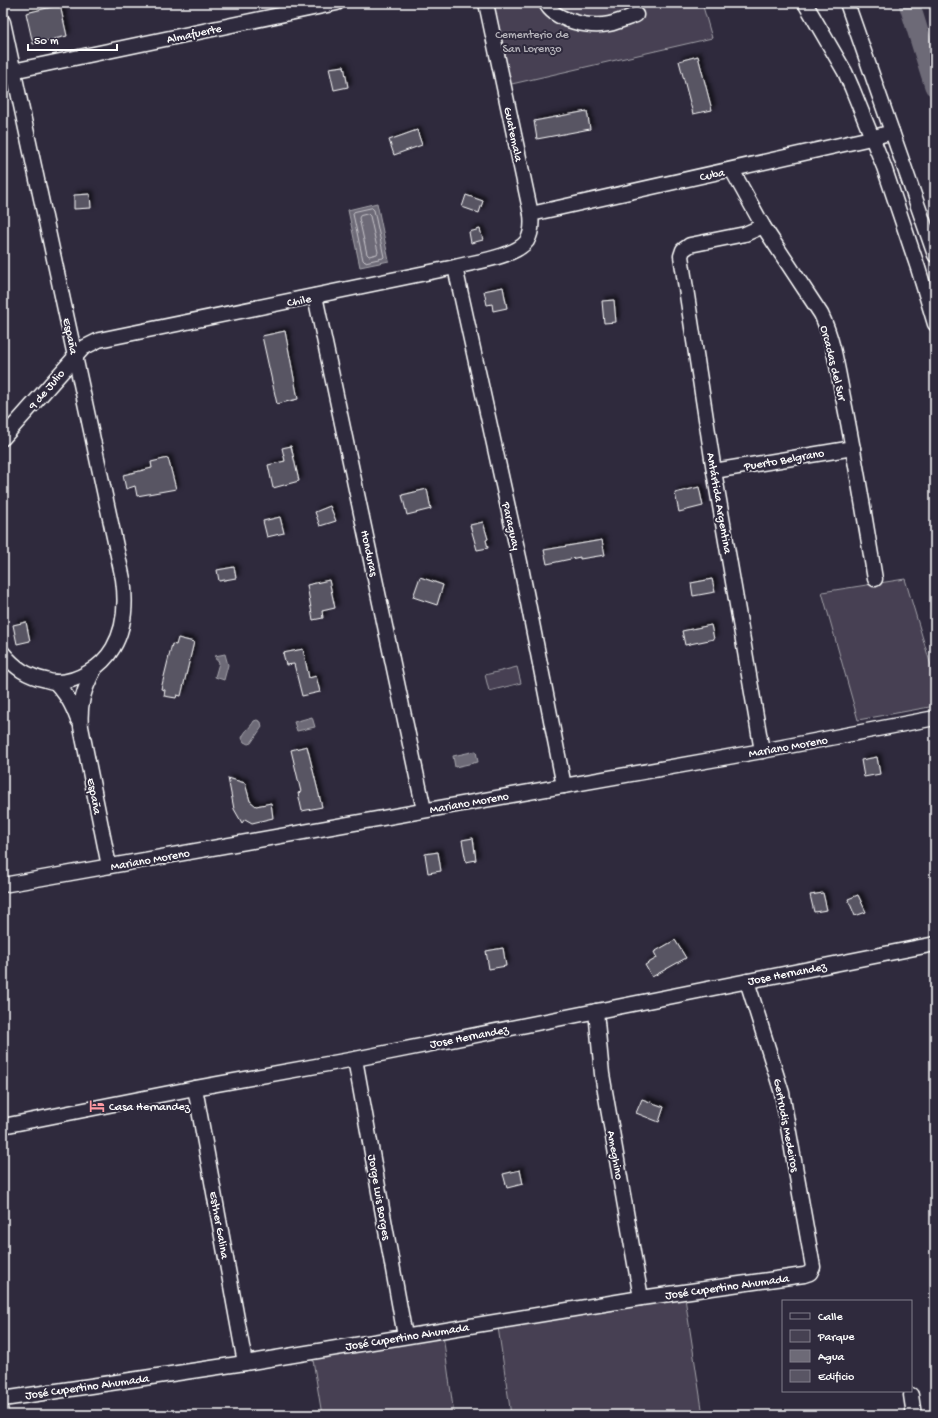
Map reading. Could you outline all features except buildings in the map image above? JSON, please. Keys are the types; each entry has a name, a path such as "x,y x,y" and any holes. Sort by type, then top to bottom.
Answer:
{"street":[{"name":"Almafuerte","path":"8,72 337,3"},
{"name":"Guatemala","path":"486,3 531,214 531,230 526,242 506,254"},
{"path":"546,3 556,15 584,24 609,24 636,15"},
{"path":"805,3 845,72 884,167 935,324"},
{"path":"847,3 935,255"},
{"name":"España","path":"3,22 8,72 75,356 124,590 124,606 118,638 113,648 96,668 87,683 80,712 81,727 109,866"},
{"name":"Cuba","path":"531,214 732,170 892,132"},
{"name":"Orcadas del Sur","path":"732,170 763,226 821,314 826,324 835,354 854,448 875,579"},
{"name":"Antártida Argentina","path":"762,751 714,471 681,256 683,250 690,245 745,234 763,226"},
{"name":"Chile","path":"91,343 99,340 455,267 506,254"},
{"name":"Paraguay","path":"455,267 520,562 564,786"},
{"name":"Honduras","path":"315,296 424,810"},
{"name":"9 de Julio","path":"3,438 75,356 91,343"},
{"name":"Puerto Belgrano","path":"714,471 854,448"},
{"path":"3,653 16,668 25,673 55,682"},
{"name":"España","path":"55,682 74,679 87,674 96,668"},
{"name":"España","path":"55,682 64,691 71,703 81,727"},
{"name":"Mariano Moreno","path":"3,886 762,751 935,718"},
{"name":"Jose Hernandez","path":"3,1126 195,1088 355,1059 935,944"},
{"name":"Gertrudis Medeiros","path":"747,981 782,1093 813,1267 810,1272"},
{"name":"Ameghino","path":"596,1011 602,1074 641,1298"},
{"name":"Jorge Luis Borges","path":"355,1059 405,1336"},
{"name":"Esther Galina","path":"195,1088 245,1363"},
{"name":"José Cupertino Ahumada","path":"3,1399 245,1363 641,1298 804,1275 810,1272"},
{"path":"911,1395 914,1415"}],"green space":[{"name":"Cementerio de San Lorenzo","path":"486,3 702,3 712,38 503,86"},
{"path":"905,579 935,679 935,706 858,720 822,592"},
{"path":"517,667 521,683 489,691 485,675"},
{"path":"685,1298 703,1415 511,1415 498,1327"},
{"path":"443,1335 454,1415 322,1415 312,1354"}],"water":[{"path":"377,203 389,261 360,267 348,210"},
{"path":"225,654 228,665 224,680 215,677 219,663 215,656"},
{"path":"312,717 315,727 297,731 294,722"},
{"path":"257,720 261,722 262,727 251,743 248,744 244,742 242,738 254,721"},
{"path":"476,751 478,762 455,767 453,756"}],"waterway":[{"path":"909,3 935,86"}],"place":[{"name":"Casa Hernandez","path":"97,1106"}]}
